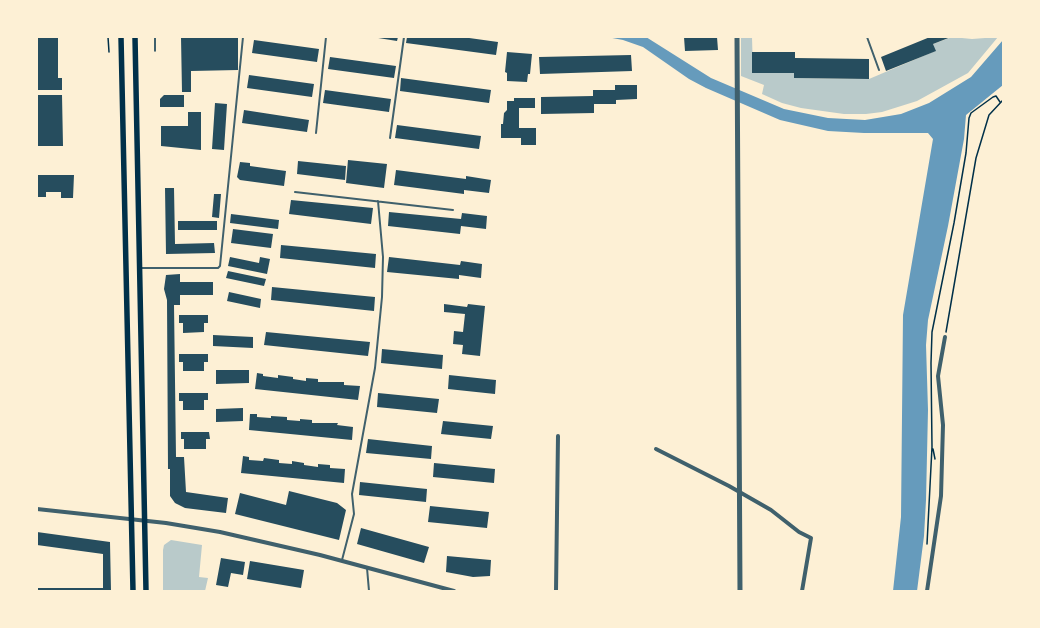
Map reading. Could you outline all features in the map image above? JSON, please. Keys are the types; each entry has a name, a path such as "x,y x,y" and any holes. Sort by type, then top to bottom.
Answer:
{"main road":[{"path":"121,37 133,591"},
{"path":"135,37 146,591"}],"street":[{"path":"737,37 740,591"},
{"path":"927,591 941,496 943,425 938,376 945,337"},
{"path":"556,591 558,436"},
{"path":"656,450 740,492 771,510 799,532 811,538 802,591"},
{"path":"37,509 132,519 220,532 342,560 454,591"}],"lane":[{"path":"140,268 218,268 220,266 243,37"},
{"path":"316,133 326,37"},
{"path":"390,138 404,37"},
{"path":"867,37 879,70"},
{"path":"295,192 453,210"},
{"path":"342,560 354,514 352,494 375,368 382,297 383,257 378,202"},
{"path":"367,567 368,591"}],"path":[{"path":"108,37 109,52"},
{"path":"155,37 155,51"},
{"path":"945,337 976,158 989,115 1003,100"}],"shaded area":[{"path":"741,37 752,37 753,73 794,73 795,78 869,79 935,51 933,44 952,37 972,39 998,37 968,73 917,101 882,112 844,114 801,108 782,103 762,94 764,85 741,76"},
{"path":"171,540 202,545 199,577 208,578 205,591 163,591 163,550 164,545"}],"water":[{"path":"607,37 646,37 711,78 784,109 828,118 865,120 901,114 929,103 971,77 1003,40 1003,85 966,115 964,139 948,226 928,320 926,345 928,410 926,500 924,536 917,591 893,591 901,517 903,315 933,139 928,133 864,133 828,131 780,120 706,88 689,79 643,47 623,40"}],"building":[{"path":"37,37 58,37 58,78 62,78 62,90 37,90"},
{"path":"181,37 238,37 238,70 191,71 191,92 182,92"},
{"path":"372,37 398,37 397,41"},
{"path":"407,37 462,37 498,42 496,55 406,43"},
{"path":"684,37 717,37 718,50 685,51"},
{"path":"930,37 951,37 933,44 936,51 886,71 881,57"},
{"path":"254,40 319,49 317,62 252,53"},
{"path":"507,52 532,54 530,74 528,74 527,82 507,81 507,73 505,72"},
{"path":"752,52 795,52 795,58 869,59 869,79 794,78 794,73 752,73"},
{"path":"631,55 632,71 540,74 539,57"},
{"path":"330,57 396,66 394,78 328,69"},
{"path":"249,75 314,84 312,97 247,88"},
{"path":"401,78 491,90 489,103 400,91"},
{"path":"615,85 637,85 637,99 616,100 616,104 594,104 594,113 541,114 541,97 593,96 593,90 615,90"},
{"path":"325,90 391,99 389,112 323,103"},
{"path":"37,95 62,95 63,146 37,146"},
{"path":"164,95 184,95 184,107 160,107 160,99"},
{"path":"514,98 535,98 535,108 519,108 519,128 536,128 536,145 521,145 521,138 501,138 501,124 503,124 504,113 507,110 507,101 514,101"},
{"path":"215,103 227,104 224,150 212,149"},
{"path":"244,110 309,120 307,132 242,123"},
{"path":"188,112 201,112 201,150 161,146 161,126 188,126"},
{"path":"397,125 481,136 479,149 395,138"},
{"path":"348,160 387,164 384,188 346,183"},
{"path":"298,161 346,166 345,180 297,174"},
{"path":"240,162 250,163 250,166 286,171 284,186 240,180 237,177"},
{"path":"396,170 466,179 466,176 491,180 489,193 464,190 464,194 394,185"},
{"path":"37,175 74,175 73,198 61,198 61,192 46,192 46,197 37,197"},
{"path":"165,188 174,188 175,244 214,243 215,253 166,254"},
{"path":"214,194 221,194 219,218 212,217"},
{"path":"291,200 373,208 371,224 289,214"},
{"path":"389,212 461,219 462,213 487,216 486,229 461,226 460,234 388,226"},
{"path":"231,214 279,220 278,229 230,223"},
{"path":"178,221 217,221 217,230 178,230"},
{"path":"233,229 273,234 271,248 231,243"},
{"path":"281,245 376,254 375,268 280,258"},
{"path":"230,257 259,263 260,257 270,259 267,274 228,266"},
{"path":"389,257 460,265 461,261 482,264 481,278 459,275 459,279 387,272"},
{"path":"228,271 266,279 264,286 226,278"},
{"path":"180,274 180,282 213,282 213,295 180,295 180,305 174,305 176,457 184,457 186,492 228,498 226,513 185,508 175,503 170,496 170,469 168,469 167,300 164,289 166,275"},
{"path":"272,287 375,297 374,311 271,300"},
{"path":"229,292 261,299 260,308 227,301"},
{"path":"444,304 467,307 468,304 485,306 480,356 462,354 463,345 453,344 454,331 463,332 465,314 444,312"},
{"path":"179,315 208,315 208,323 204,323 204,332 183,333 183,323 179,323"},
{"path":"266,332 370,342 368,356 264,345"},
{"path":"213,335 253,337 253,348 213,346"},
{"path":"382,349 443,355 442,369 381,363"},
{"path":"179,354 208,354 208,362 204,362 204,371 183,371 183,362 179,362"},
{"path":"216,370 249,370 249,383 216,384"},
{"path":"257,373 263,374 263,376 278,378 278,375 306,381 306,378 318,379 318,382 344,382 344,385 360,386 358,400 255,389"},
{"path":"449,375 496,380 495,394 448,389"},
{"path":"179,393 208,393 208,400 204,400 204,410 183,410 183,401 179,401"},
{"path":"378,393 439,399 437,413 377,407"},
{"path":"243,408 243,421 216,422 216,409"},
{"path":"250,414 257,414 257,417 287,417 287,420 312,420 312,423 338,423 337,425 353,427 352,440 249,430"},
{"path":"443,421 493,426 491,439 441,434"},
{"path":"181,432 209,432 210,439 206,439 206,449 184,449 184,439 181,439"},
{"path":"368,439 432,446 431,459 366,453"},
{"path":"243,456 249,457 249,460 263,461 264,458 279,460 279,463 292,464 292,461 304,463 304,465 318,467 318,464 330,465 330,468 345,469 344,483 241,473"},
{"path":"434,463 495,469 494,483 433,477"},
{"path":"360,482 427,489 426,502 359,495"},
{"path":"289,491 337,503 346,510 339,540 235,514 240,493 286,505"},
{"path":"430,506 489,512 487,528 428,522"},
{"path":"361,528 429,547 424,563 357,544"},
{"path":"37,532 110,542 111,591 37,591 37,588 103,588 103,554 37,545"},
{"path":"447,556 491,560 490,576 473,577 446,572"},
{"path":"221,558 245,562 243,575 231,573 228,587 216,585"},
{"path":"250,561 304,570 301,588 247,579"}]}
